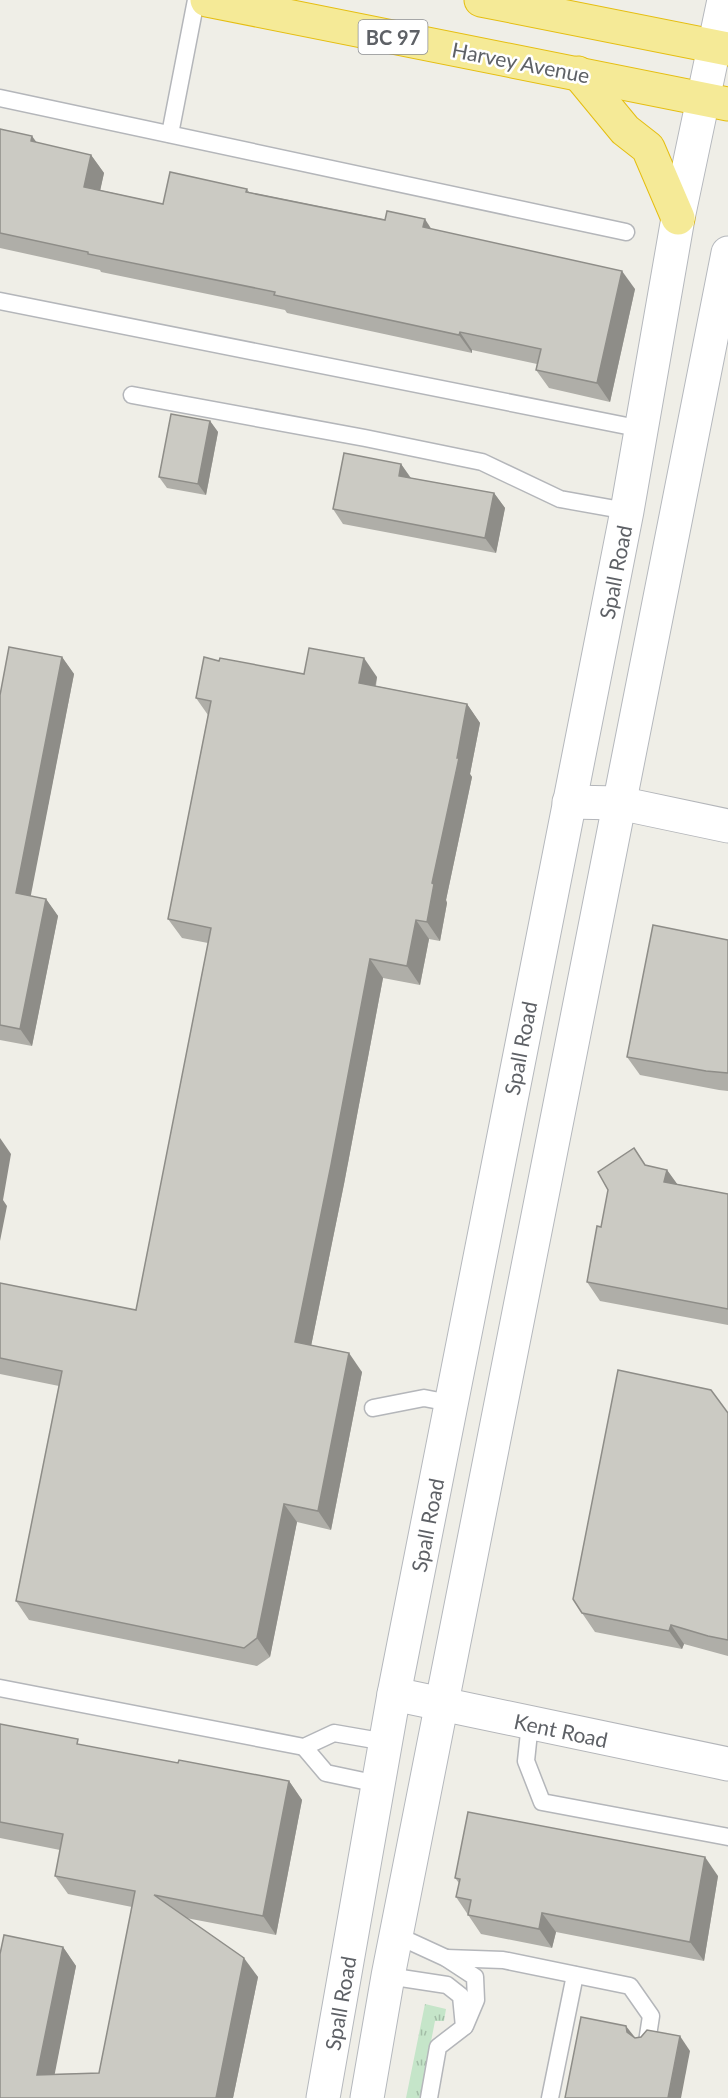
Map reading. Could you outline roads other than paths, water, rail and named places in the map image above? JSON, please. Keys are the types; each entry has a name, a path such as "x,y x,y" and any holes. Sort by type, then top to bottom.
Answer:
{"highway":[{"name":"Harvey Avenue","path":"207,0 716,102"},
{"path":"481,0 721,47"},
{"path":"539,11 583,0"},
{"path":"578,74 625,130 648,148 678,218"}],"main road":[{"name":"Spall Road","path":"323,2098 394,1694 627,511 678,218 716,102 724,0"},
{"name":"Spall Road","path":"367,2098 396,1935 728,253"},
{"path":"569,802 619,803 728,826"},
{"name":"Kent Road","path":"394,1694 728,1764"}],"lane":[{"path":"170,134 196,0"},
{"path":"0,98 626,232"},
{"path":"0,301 642,429"},
{"path":"132,395 482,462 560,498 627,511"},
{"path":"373,1408 424,1398 450,1403"},
{"path":"0,1688 304,1747 334,1733 386,1742"},
{"path":"530,1723 526,1761 542,1802 728,1837"},
{"path":"304,1747 326,1773 378,1784"},
{"path":"396,1935 446,1958 475,1977 476,2000 464,2027 438,2047 429,2098"},
{"path":"446,1958 503,1960 630,1986 651,2016 647,2042"},
{"path":"550,2098 575,1975"},
{"path":"388,1976 447,1985 460,1996 464,2027"}]}
